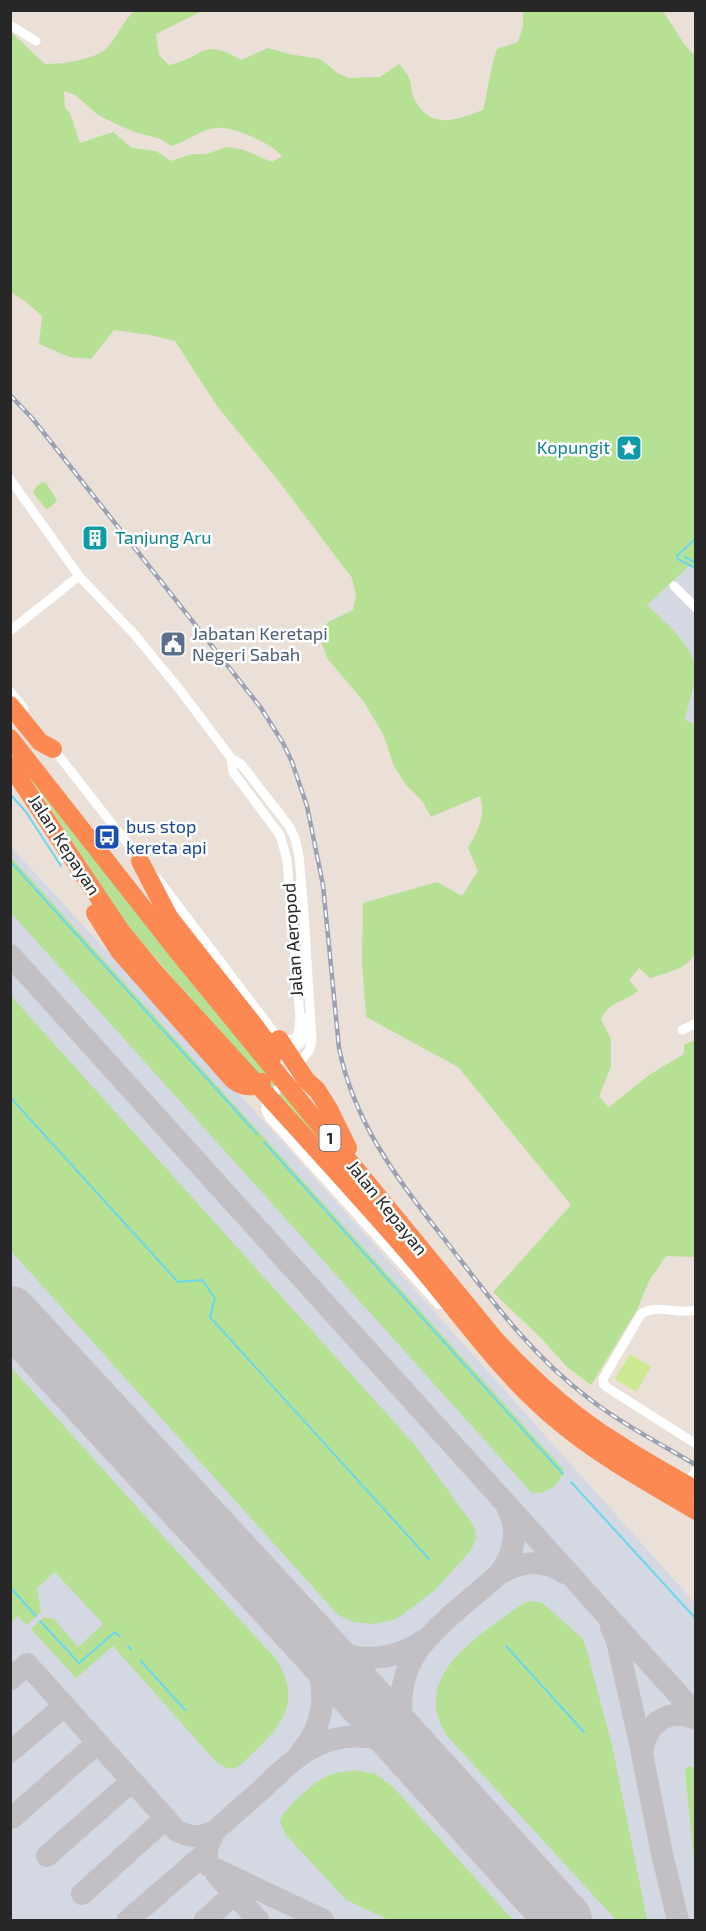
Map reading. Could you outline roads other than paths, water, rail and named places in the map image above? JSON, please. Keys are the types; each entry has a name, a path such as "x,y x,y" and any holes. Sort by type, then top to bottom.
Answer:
{"highway":[{"path":"10,705 40,742 53,748"},
{"name":"Jalan Kepayan","path":"10,738 181,956 482,1323 534,1379 593,1427 693,1482"},
{"name":"Jalan Kepayan","path":"10,765 121,931 153,970 398,1242 517,1383 557,1421 603,1455 696,1511"},
{"path":"70,855 72,874 119,951 233,1080 241,1086 257,1085 269,1075 272,1040"},
{"path":"140,861 169,917 306,1080 312,1083 329,1109 344,1141 372,1188"},
{"path":"306,1080 302,1095 333,1134 341,1151"}],"street":[{"path":"10,25 36,41"},
{"name":"Jalan Aeropod","path":"10,479 79,576 135,635 180,690 231,758 233,772 280,835 287,860 300,1018 297,1035 292,1040 272,1040"},
{"path":"10,631 79,576"},
{"path":"674,586 696,608"},
{"path":"10,691 140,861"},
{"path":"231,758 241,764 289,826 295,838 299,856 312,1028 309,1051 267,1102 266,1110 269,1117 438,1304 450,1305"},
{"path":"272,1040 286,1050 298,1047 302,1043 305,1039 309,994"},
{"path":"682,1030 696,1023"},
{"path":"696,1310 679,1312 648,1310 641,1314 603,1379 603,1384 670,1430 696,1444"}],"waterway":[{"path":"693,567 678,559 677,556 696,538"},
{"path":"685,557 696,563"},
{"path":"10,794 26,812 61,866"},
{"path":"10,861 257,1134"},
{"path":"10,1097 178,1282 202,1280 215,1298 210,1317 429,1559"},
{"path":"264,1142 563,1474"},
{"path":"571,1482 696,1619"},
{"path":"10,1587 36,1616"},
{"path":"40,1621 79,1663 115,1632 119,1636"},
{"path":"128,1646 131,1649"},
{"path":"506,1646 584,1732"},
{"path":"141,1661 185,1710"}],"railway":[{"path":"10,395 32,418 261,708 283,743 307,806 323,885 339,1048 357,1106 385,1157 418,1205 485,1292 532,1348 587,1397 613,1416 696,1465"}],"place":[{"name":"Kopungit","path":"629,448"},
{"name":"Tanjung Aru","path":"95,538"},
{"name":"Jabatan Keretapi Negeri Sabah","path":"173,644"},
{"name":"bus stop kereta api","path":"107,837"}]}
